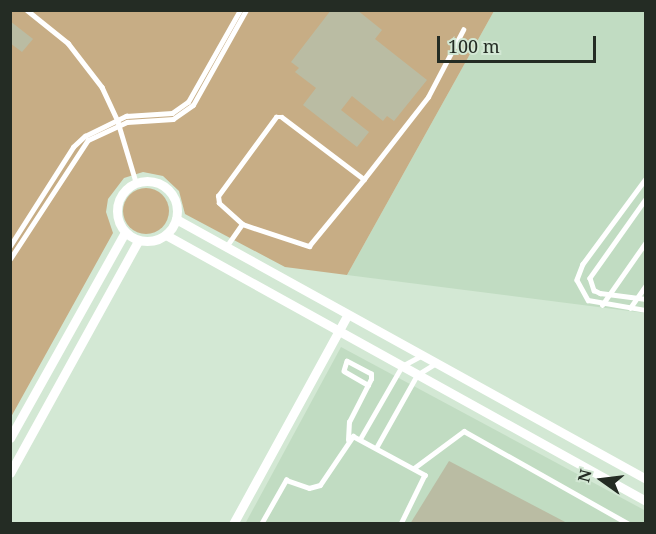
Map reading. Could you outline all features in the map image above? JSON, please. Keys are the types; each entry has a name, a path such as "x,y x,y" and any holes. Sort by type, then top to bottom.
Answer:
{"street":[{"path":"136,182 163,185 175,200 176,219 166,235 153,241 138,241 124,232 118,222 117,203 121,194 136,182"},
{"path":"176,219 433,365 645,479"},
{"path":"10,438 124,232"},
{"path":"166,235 645,501"},
{"path":"10,473 138,241"},
{"path":"233,524 347,316"}],"lane":[{"path":"27,10 68,43 102,87 118,122 136,182"},
{"path":"10,259 77,152 110,128 127,122 158,119 188,102 240,10"},
{"path":"10,246 74,147 107,123 126,116 173,119 193,105 246,10"},
{"path":"364,179 282,117 276,117 218,196 219,203 242,224 309,246 364,179 428,97 464,30"},
{"path":"645,178 579,272 582,295 603,305 645,310"},
{"path":"645,199 592,272 594,290 645,299"},
{"path":"226,247 242,224"},
{"path":"603,305 608,294 645,242"},
{"path":"630,308 645,285"},
{"path":"360,439 402,366 419,357"},
{"path":"348,440 349,422 368,385 371,374 347,361 344,371 368,385"},
{"path":"376,448 417,375 433,365"},
{"path":"414,468 464,431 629,524"},
{"path":"261,524 286,480 309,488 320,485 348,440 353,436 414,468 426,478 401,524"}],"shaded area":[{"path":"11,11 494,11 347,275 285,267 185,214 179,191 163,176 143,172 124,178 108,199 106,212 113,233 11,417"},
{"path":"494,11 645,11 645,313 347,275"},
{"path":"146,188 162,195 169,211 162,227 146,234 130,227 123,211 130,195"},
{"path":"341,347 646,511 645,524 245,524"}],"building":[{"path":"331,10 357,10 382,30 375,39 427,80 394,121 387,116 383,121 352,96 341,110 369,132 357,147 303,105 316,88 295,72 299,68 291,62"},
{"path":"10,21 33,39 22,52 10,43"},
{"path":"449,461 569,524 410,524"}]}
